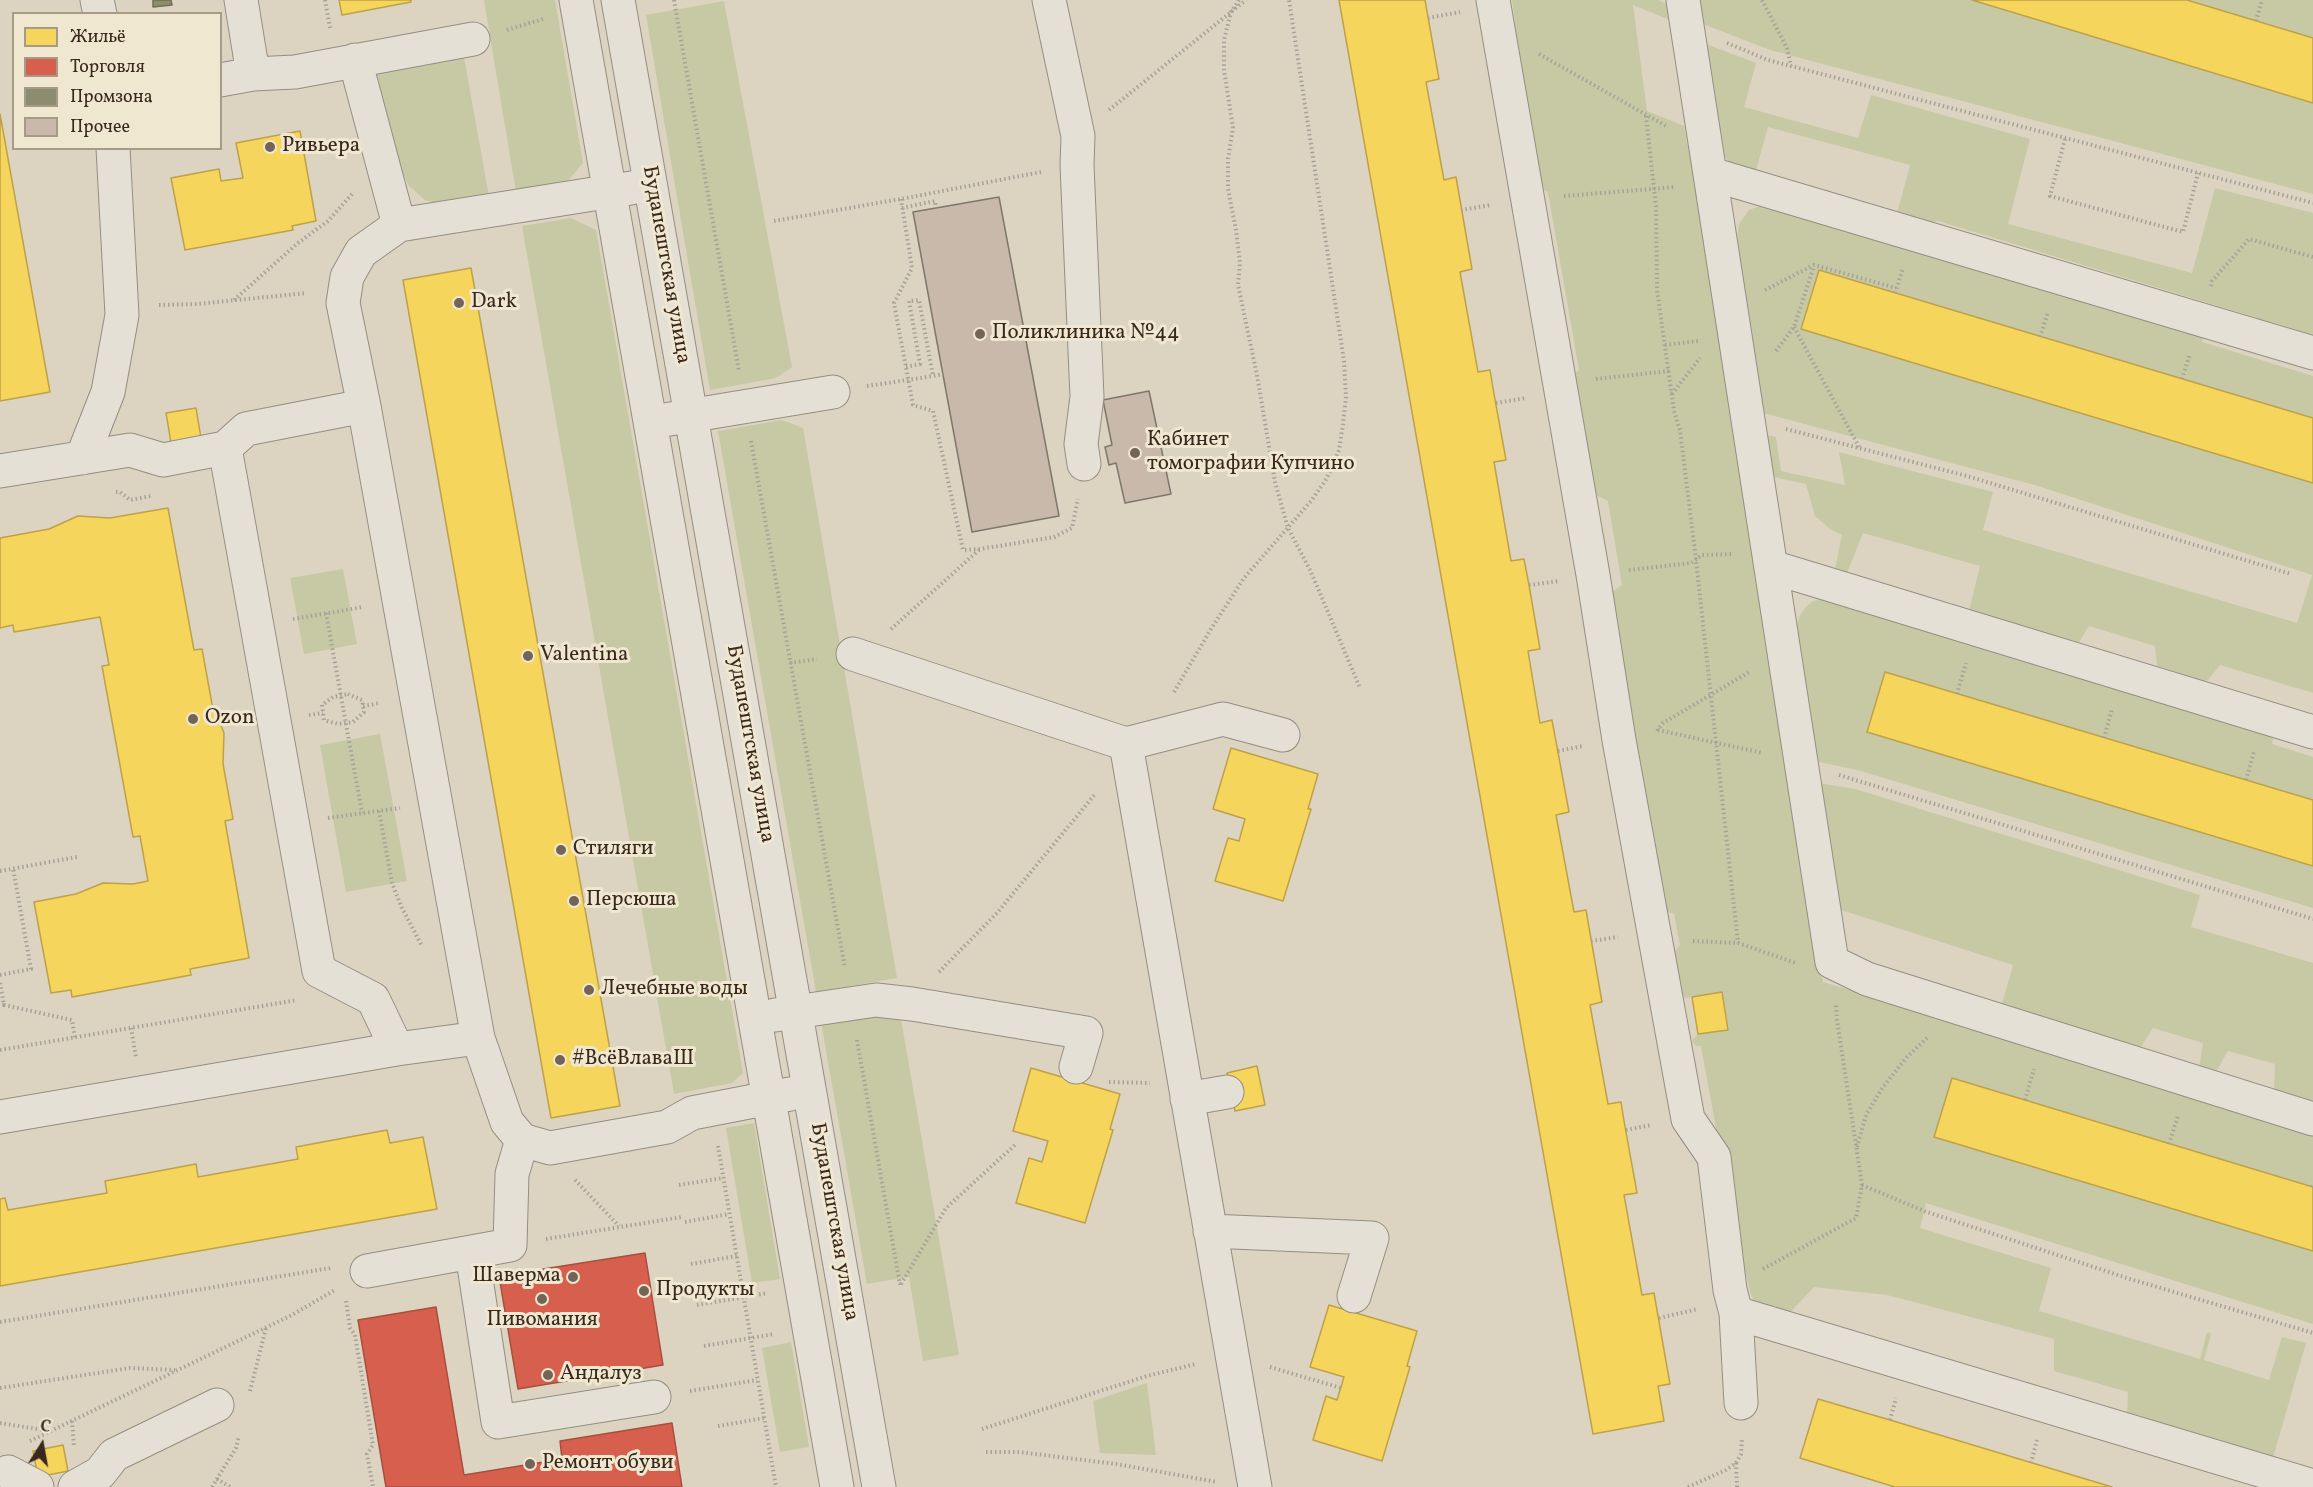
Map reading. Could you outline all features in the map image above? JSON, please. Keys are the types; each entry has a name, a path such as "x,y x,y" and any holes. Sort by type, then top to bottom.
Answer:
{"street":[{"path":"241,0 253,74"},
{"name":"Будапештская улица","path":"618,0 879,1487"},
{"path":"1049,0 1077,150 1087,397 1081,444 1084,464"},
{"name":"Будапештская улица","path":"584,1 610,192 837,1487"},
{"path":"1495,10 1593,575 1619,740 1688,1119 1714,1157 1733,1302 1741,1403"},
{"path":"1685,12 1834,969 2313,1119"},
{"path":"222,80 253,74 295,72 473,39"},
{"path":"355,60 399,225"},
{"path":"82,458 108,392 121,324 122,305 113,150"},
{"path":"1712,178 2313,353"},
{"path":"536,1144 507,1122 478,1038 364,406 343,303 347,277 361,252 399,225 651,185"},
{"path":"650,422 834,392"},
{"path":"0,471 130,450 163,460 225,448 246,429 364,406"},
{"path":"225,448 319,971 373,999 397,1048"},
{"path":"1772,567 2313,732"},
{"path":"854,654 1134,748 1223,719 1283,735"},
{"path":"1134,748 1185,1090 1255,1487"},
{"path":"755,1019 876,1000 912,1004 1086,1033 1076,1066"},
{"path":"0,1117 397,1048 478,1038"},
{"path":"1185,1090 1227,1092"},
{"path":"355,1278 510,1245 512,1174 536,1144 667,1127 692,1113 810,1091"},
{"path":"1210,1231 1372,1238 1354,1296"},
{"path":"472,1252 498,1422 654,1397"},
{"path":"1733,1302 2313,1486"},
{"path":"75,1487 100,1473 114,1455 217,1405"},
{"path":"14,1459 37,1487"}],"path":[{"path":"674,0 900,1285 946,1208 1016,1144"},
{"path":"1239,0 1231,12 1224,40 1224,70 1233,128 1228,159 1228,189 1240,263 1238,285 1257,375 1275,482 1288,528 1311,572 1360,688"},
{"path":"774,221 901,199 1077,150 1129,92 1246,0"},
{"path":"912,1004 997,913 1134,748 1244,578 1288,528 1327,478 1339,450 1346,397 1344,361 1289,0"},
{"path":"1762,0 1787,48 1791,66"},
{"path":"2256,21 2262,0"},
{"path":"473,39 534,23 584,1"},
{"path":"1495,10 1514,39 1674,131 1706,140"},
{"path":"1685,12 1705,34 1768,60 2065,140 2313,203"},
{"path":"1646,116 1654,189 1657,290 1672,394 1680,430 1712,696 1738,943"},
{"path":"2065,140 2050,196 2183,232 2199,173"},
{"path":"233,301 298,243 328,221 358,187 379,152"},
{"path":"1528,199 1654,189 1712,178"},
{"path":"901,199 912,268 894,303 905,367 913,405 933,411 963,550 1054,537 1072,528 1084,464"},
{"path":"902,208 934,201 936,208"},
{"path":"2201,320 2212,281 2249,239 2313,257"},
{"path":"1730,304 1746,300 1814,265 1896,288"},
{"path":"1742,381 1757,375 1794,327 1814,265"},
{"path":"122,305 197,304 345,288"},
{"path":"905,367 920,364 909,301 919,300 933,376"},
{"path":"1794,327 1858,447"},
{"path":"1672,394 1701,357"},
{"path":"867,386 943,374"},
{"path":"1747,419 1967,476 2290,574"},
{"path":"109,493 120,492 130,500 152,496"},
{"path":"854,654 886,634 980,549"},
{"path":"1593,575 1691,563 1702,555 1724,554 1746,556 1772,567"},
{"path":"257,626 399,601"},
{"path":"326,613 362,813"},
{"path":"1619,740 1656,733 1663,723 1712,696 1785,650"},
{"path":"348,694 362,700 364,712 353,722 338,724 324,720 322,705 333,697 340,696 348,694"},
{"path":"1658,730 1788,759 1803,766 1859,779 2313,919"},
{"path":"292,823 436,803"},
{"path":"379,811 392,882"},
{"path":"0,871 77,857"},
{"path":"0,975 31,969 13,868"},
{"path":"1655,939 1738,943 1834,969 1837,1020 1862,1185 1856,1218 1747,1278 1733,1302"},
{"path":"0,983 2,1005 72,1020 75,1038"},
{"path":"0,1050 303,999"},
{"path":"1856,1147 1866,1115 1883,1087 1906,1058 1959,1008"},
{"path":"1076,1066 1113,1084 1185,1090"},
{"path":"711,1110 776,1487"},
{"path":"536,1144 558,1163 620,1227"},
{"path":"679,1185 723,1178"},
{"path":"1862,1185 1924,1211 2130,1279 2313,1333"},
{"path":"510,1245 620,1227 729,1214"},
{"path":"691,1264 737,1256"},
{"path":"0,1322 333,1267 355,1278"},
{"path":"14,1459 50,1431 290,1316 355,1278"},
{"path":"355,1278 350,1328 355,1335 373,1445 368,1454 373,1487"},
{"path":"697,1305 802,1288"},
{"path":"704,1346 809,1328"},
{"path":"982,1429 1147,1376 1232,1355 1341,1388"},
{"path":"0,1388 130,1368 175,1370"},
{"path":"711,1387 757,1380"},
{"path":"1688,1487 1736,1463 1741,1454 1742,1444 1741,1403"},
{"path":"718,1426 764,1418"},
{"path":"0,1423 50,1431"},
{"path":"986,1452 1019,1452 1116,1464 1220,1482"},
{"path":"1736,1463 1737,1487"},
{"path":"217,1479 230,1487"}],"green space":[{"path":"484,0 555,0 583,163 566,183 516,192"},
{"path":"1512,0 1658,0 1669,5 1670,20 1633,5 1647,111 1684,126 1723,337 1823,982 2313,1130 2313,1324 1926,1203 1920,1228 2051,1268 2039,1311 2200,1359 2209,1332 2211,1334 2204,1360 2269,1380 2282,1337 2306,1343 2273,1458 2127,1417 2128,1392 2054,1371 2054,1339 1887,1295 1814,1287 1786,1317 1755,1303 1750,1292 1734,1227 1701,1046 1696,1046 1692,1041 1698,1034 1728,1029 1722,992 1686,998 1680,996 1666,961 1680,945 1674,914 1658,908 1609,594 1622,585 1608,501 1584,489 1570,378 1579,370 1549,198 1547,191 1536,189 1512,27 1515,22"},
{"path":"1699,0 2313,0 2313,194 1770,50 1703,24"},
{"path":"724,1 792,367 776,378 710,390 646,15"},
{"path":"1706,44 1756,63 1744,107 1858,138 1871,95 2030,139 2008,224 2192,273 2215,188 2313,213 2313,335 2275,323 2270,328 2261,325 2258,318 1938,221 1925,226 1896,217 1910,165 1768,127 1755,174 1729,163 1724,155"},
{"path":"464,57 489,197 443,205 425,200 409,186 402,172 376,73"},
{"path":"1765,204 2205,332 2202,342 2313,376 2313,693 2220,665 2208,680 2200,682 2195,678 2157,666 2155,646 2089,626 2079,642 1969,611 1980,566 1863,533 1847,573 1835,569 1842,535 1830,529 1815,516 1806,484 1774,477 1766,435 1776,437 1781,471 1845,485 1839,452 1993,492 1983,530 2297,623 2312,575 2038,486 1763,413 1737,239 1739,224 1749,210"},
{"path":"571,218 596,230 743,1073 732,1083 674,1094 522,226"},
{"path":"782,420 803,428 897,978 816,992 718,431"},
{"path":"343,569 357,644 304,654 290,578"},
{"path":"1823,598 2275,732 2272,744 2313,757 2313,908 1861,771 1815,761 1795,631 1805,608 1813,601"},
{"path":"380,734 407,881 346,892 320,745"},
{"path":"1819,783 1855,789 2200,895 2191,927 2313,963 2313,1102 2274,1090 2275,1064 2228,1051 2215,1073 2199,1068 2203,1043 2153,1028 2139,1050 2000,1011 2013,965 1838,909"},
{"path":"867,1015 901,1019 959,1355 923,1361 909,1277 867,1284 821,1022"},
{"path":"754,1123 780,1279 752,1283 726,1128"},
{"path":"791,1342 809,1447 780,1452 762,1348"},
{"path":"1147,1383 1156,1455 1100,1453 1093,1401"}],"building: Жильё":[{"path":"339,0 411,0 411,2 342,15"},
{"path":"1339,0 1425,0 1439,79 1426,82 1444,180 1456,177 1472,269 1460,272 1478,372 1490,370 1506,460 1494,462 1511,561 1524,559 1529,585 1540,649 1528,651 1540,723 1552,720 1569,812 1556,815 1574,912 1586,910 1602,1002 1590,1005 1608,1104 1621,1102 1637,1193 1624,1195 1642,1295 1654,1293 1670,1384 1658,1386 1664,1421 1593,1434"},
{"path":"1972,0 2187,0 2313,38 2313,103"},
{"path":"0,114 50,392 0,401"},
{"path":"300,131 316,221 292,226 293,230 185,250 171,178 219,169 221,181 243,178 236,143"},
{"path":"471,268 620,1106 551,1118 403,280"},
{"path":"1819,270 2313,418 2313,483 1801,329"},
{"path":"196,408 202,444 172,449 166,413"},
{"path":"168,508 194,650 202,649 212,704 224,733 223,764 233,819 225,821 249,958 190,969 191,975 72,997 71,990 51,993 34,902 76,894 103,883 133,884 148,881 140,836 133,837 102,666 109,665 100,617 14,632 13,625 0,628 0,538 49,529 78,516 110,518"},
{"path":"1885,672 2313,800 2313,866 1867,732"},
{"path":"1231,748 1318,774 1308,809 1311,809 1283,901 1215,881 1228,838 1239,841 1245,819 1213,809"},
{"path":"1722,992 1728,1030 1698,1034 1692,997"},
{"path":"1257,1066 1265,1105 1235,1111 1227,1073"},
{"path":"1031,1068 1120,1094 1110,1129 1113,1130 1085,1223 1016,1203 1029,1158 1042,1162 1048,1141 1013,1131"},
{"path":"1952,1078 2313,1187 2313,1251 1934,1137"},
{"path":"387,1130 390,1143 423,1137 437,1209 0,1286 0,1199 5,1198 8,1210 107,1193 105,1181 196,1164 198,1177 298,1159 296,1147"},
{"path":"1329,1305 1417,1331 1407,1366 1410,1367 1382,1461 1313,1440 1326,1396 1337,1400 1344,1377 1310,1367"},
{"path":"1818,1399 2112,1487 1895,1487 1800,1458"},
{"path":"63,1445 68,1471 38,1477 33,1451"}],"building: Торговля":[{"path":"645,1253 663,1365 518,1389 499,1276"},
{"path":"436,1307 464,1475 562,1459 560,1441 672,1423 682,1487 386,1487 358,1320"}],"building: Промзона":[{"path":"153,0 171,0 172,5 153,7"}],"building: Прочее":[{"name":"Поликлиника №44","path":"999,197 1059,516 972,532 913,212"},
{"name":"Кабинет томографии Купчино","path":"1149,391 1171,494 1125,503 1116,463 1109,465 1105,447 1112,445 1103,400"}],"place":[{"name":"Ривьера","path":"270,147"},
{"name":"Dark","path":"459,303"},
{"name":"Поликлиника №44","path":"980,334"},
{"name":"Кабинет томографии Купчино","path":"1135,453"},
{"name":"Valentina","path":"528,656"},
{"name":"Ozon","path":"193,719"},
{"name":"Стиляги","path":"561,850"},
{"name":"Персюша","path":"574,901"},
{"name":"Лечебные воды","path":"589,990"},
{"name":"#ВсёВлаваШ","path":"560,1060"},
{"name":"Шаверма","path":"573,1277"},
{"name":"Продукты","path":"644,1291"},
{"name":"Пивомания","path":"542,1299"},
{"name":"Андалуз","path":"548,1375"},
{"name":"Ремонт обуви","path":"530,1464"}]}
